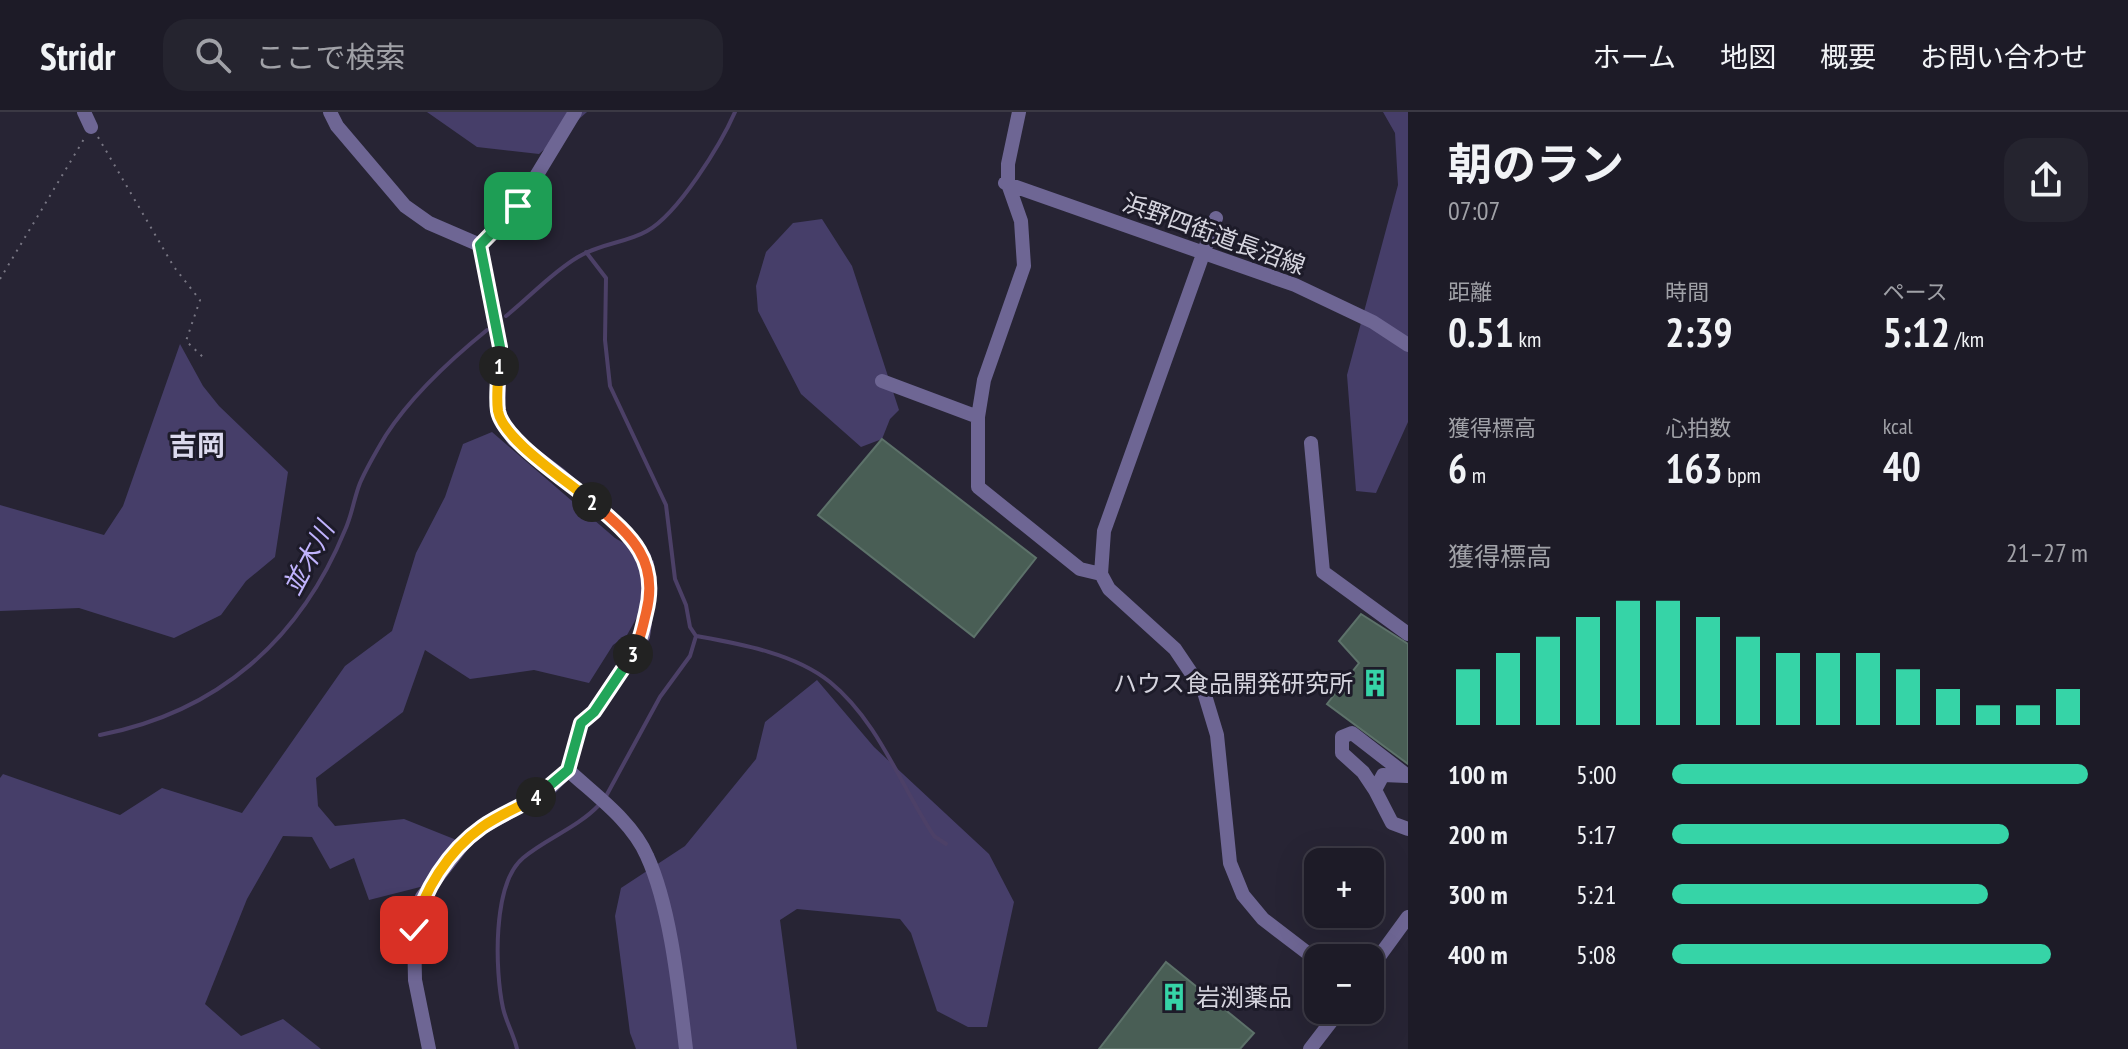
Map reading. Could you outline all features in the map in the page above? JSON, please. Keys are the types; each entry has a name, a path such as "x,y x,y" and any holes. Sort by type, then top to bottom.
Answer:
{"street":[{"path":"84,112 91,127"},
{"path":"330,112 337,126 405,206 429,223 480,245"},
{"path":"480,245 518,206 575,112"},
{"path":"1019,112 1003,182 1021,221 1024,266 984,380 978,417 978,487 1080,569 1101,574"},
{"name":"浜野四街道長沼線","path":"1003,182 1295,285 1373,322 1408,345"},
{"path":"1216,218 1104,531 1101,574 1119,601 1175,649 1204,692 1217,735 1230,863 1243,895 1263,919 1304,950"},
{"path":"429,1049 415,980 414,930 422,897 471,836 496,818 548,790 568,770 581,723 594,712 643,636 650,587 644,557 627,533 514,440 503,424 498,412 500,347 480,245"},
{"path":"882,381 978,417"},
{"path":"1311,443 1323,572 1408,634"},
{"path":"1406,775 1352,733 1342,737 1342,753 1363,772 1392,823 1408,829"},
{"path":"568,770 618,816 647,854 662,903 686,1049"},
{"path":"1375,790 1383,775 1406,775"},
{"path":"1384,950 1408,917"},
{"path":"1310,1049 1329,1024"}],"path":[{"path":"0,279 91,127 174,267 200,300 186,341 204,358"}],"shaded area":[{"path":"427,112 587,112 539,154 477,147"},
{"path":"1383,112 1408,112 1408,422 1376,493 1356,491 1347,375 1398,185 1395,133"},
{"path":"822,219 852,266 899,410 890,419 882,439 861,447 801,394 758,311 756,286 766,252 793,223"},
{"path":"180,344 203,386 219,406 288,472 275,557 246,581 221,615 174,638 79,608 0,611 0,505 104,535 123,506"},
{"path":"492,432 615,538 654,561 654,587 627,635 613,645 589,683 534,670 470,679 425,650 403,712 316,778 318,806 335,826 404,819 464,843 432,884 369,900 354,858 330,869 312,837 283,836 247,899 205,1004 241,1036 283,1019 321,1049 0,1049 0,778 3,774 120,815 162,788 242,813 345,666 392,631 416,553 445,497 463,444"},
{"path":"817,680 874,747 989,854 1014,902 987,1027 968,1027 937,1011 911,933 900,919 797,909 780,920 797,1049 636,1049 630,1033 615,916 621,888 685,846 756,759 765,722"}],"building":[{"path":"882,439 1036,558 974,637 818,515"},
{"name":"ハウス食品開発研究所","path":"1361,614 1408,644 1408,764 1327,704 1359,663 1339,641"},
{"name":"岩渕薬品","path":"1166,962 1254,1033 1240,1049 1099,1049"}],"waterway":[{"name":"並木川","path":"506,316 568,263 596,249 639,235 659,222 697,177 735,112"},
{"path":"586,252 606,278 605,340 610,386 666,505 675,579 686,605 690,627 696,636 748,646 783,657 830,682 862,716 934,836 946,844"},
{"name":"並木川","path":"100,735 143,724 182,709 218,689 250,665 279,637 326,569 347,524 360,483 386,435 432,379 487,330"},
{"path":"605,798 660,697 690,656 696,636"},
{"path":"517,1049 503,1008 498,973 498,929 506,887 513,870 523,858 599,805"}],"place":[{"name":"ハウス食品開発研究所","path":"1375,683"},
{"name":"岩渕薬品","path":"1174,997"}],"district":[{"name":"吉岡","path":"197,444"}],"route":[{"path":"414,930 422,897 464,843 496,818 548,790 568,770 576,732 622,672 643,636 649,604 650,587 644,557 637,544 559,474 514,440 498,412 500,347 480,245 518,206"}]}
